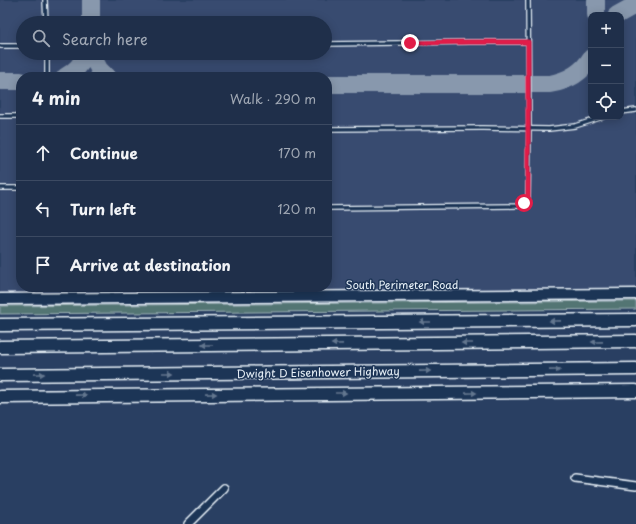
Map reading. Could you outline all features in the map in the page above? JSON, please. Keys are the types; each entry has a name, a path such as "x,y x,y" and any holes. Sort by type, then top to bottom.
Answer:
{"highway":[{"path":"0,325 636,320"},
{"path":"0,347 636,341"},
{"name":"Dwight D Eisenhower Highway","path":"0,375 636,369"},
{"path":"0,396 636,390"}],"street":[{"name":"South Perimeter Road","path":"0,299 636,294"},
{"path":"575,478 636,486"},
{"path":"188,524 224,488"}],"lane":[{"path":"45,0 46,16"},
{"path":"332,208 518,206 524,203 528,197 528,0"},
{"path":"332,44 528,42"},
{"path":"0,46 16,46"},
{"path":"47,60 47,72"},
{"path":"624,112 636,110"},
{"path":"0,116 16,116"},
{"path":"332,129 548,129 575,126 594,120"},
{"path":"0,188 16,188"}],"shaded area":[{"path":"0,0 636,0 636,301 0,306"}],"green space":[{"path":"636,301 636,309 0,314 0,306"}],"taxiway":[{"path":"91,0 91,16"},
{"path":"596,0 596,12"},
{"path":"622,12 635,5"},
{"path":"72,72 84,60"},
{"path":"94,60 102,72"},
{"path":"332,84 550,84 574,76 588,62"},
{"path":"0,81 16,81"}],"route":[{"path":"410,43 528,42 528,197 524,203"}]}
